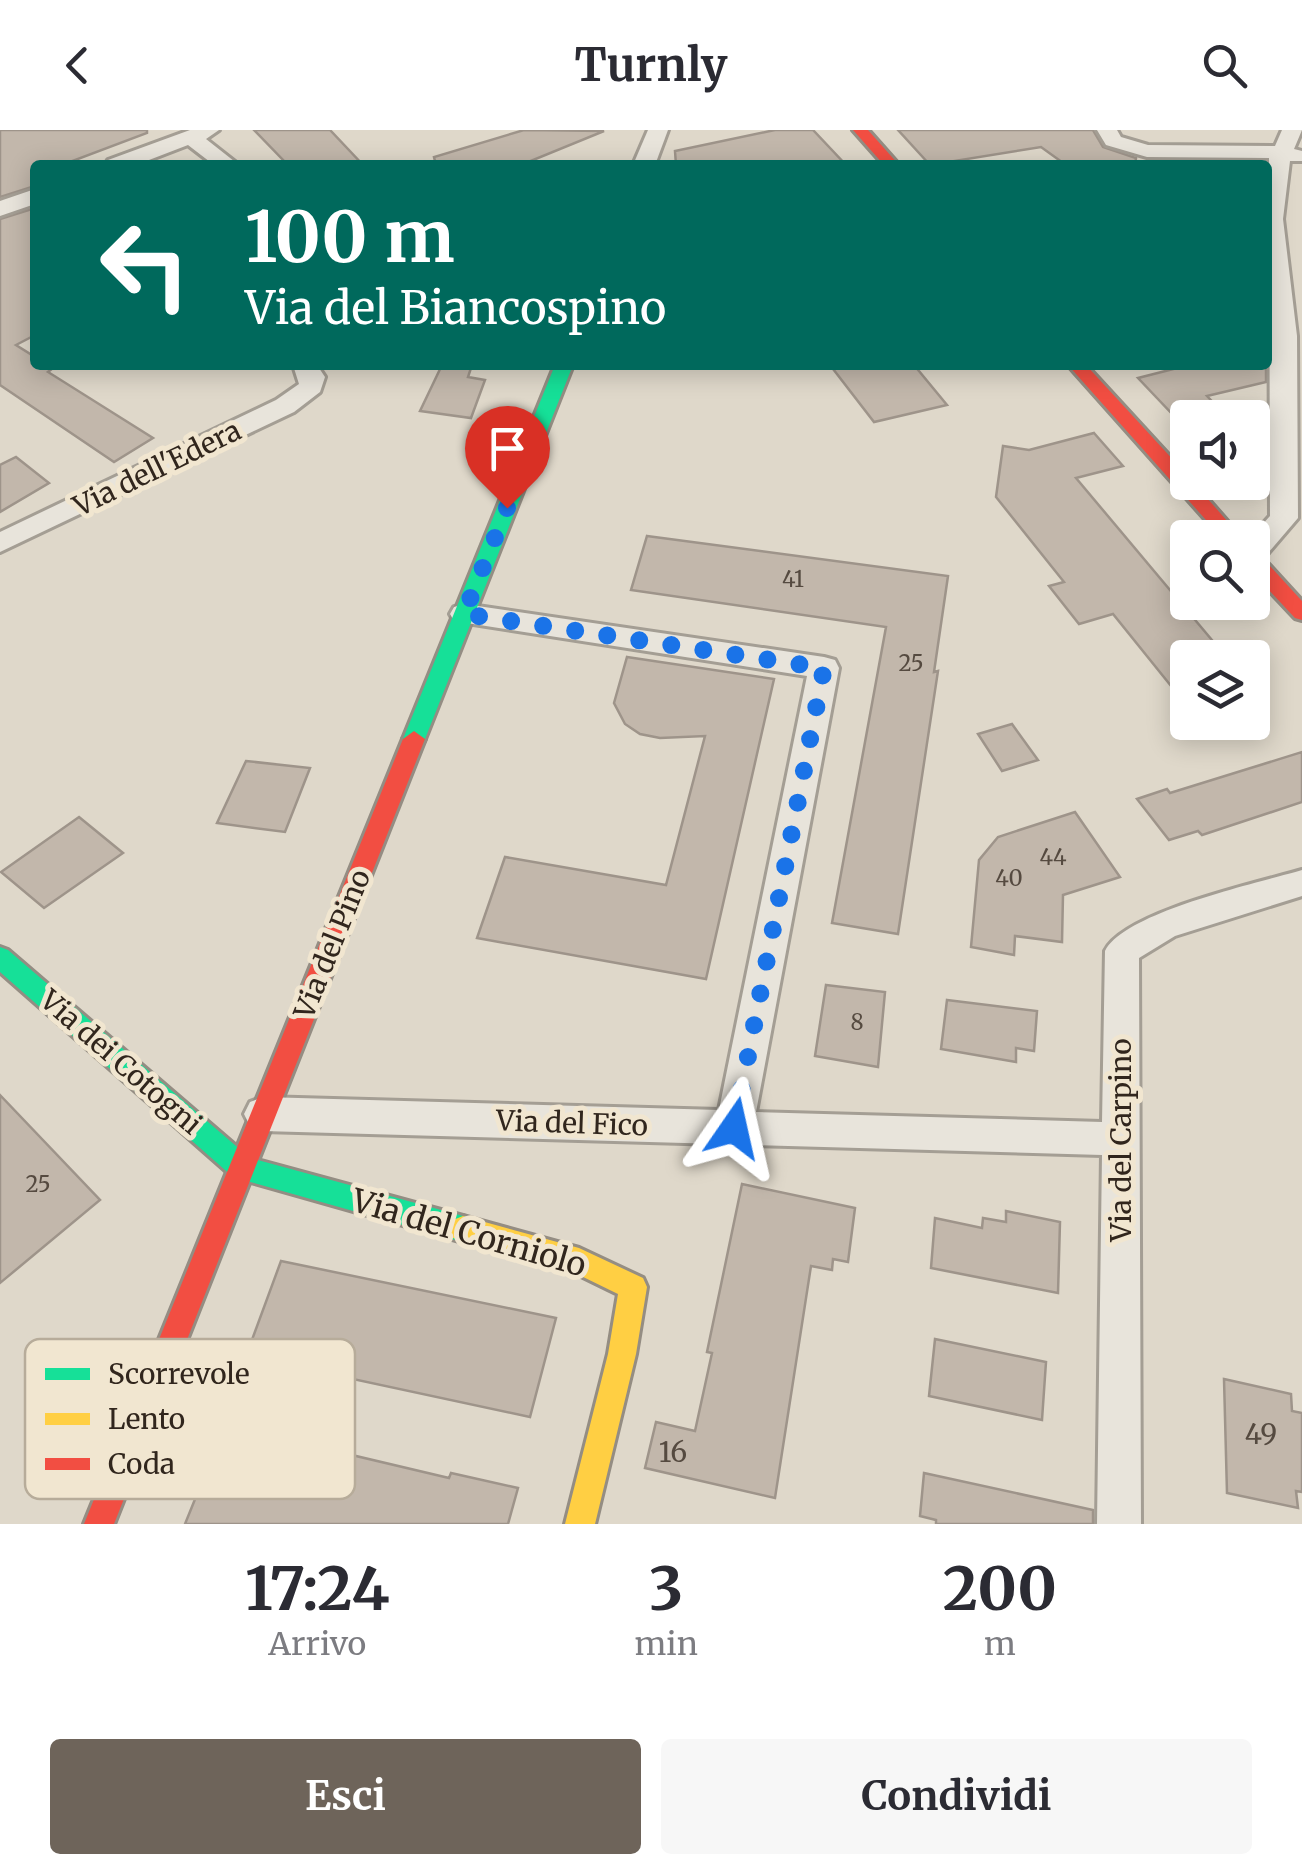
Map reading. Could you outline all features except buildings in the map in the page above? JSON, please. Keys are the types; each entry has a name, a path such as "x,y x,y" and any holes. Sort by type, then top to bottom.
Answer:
{"street":[{"path":"646,160 658,130"},
{"path":"860,130 887,160"},
{"path":"1107,130 1113,141 1147,151 1292,147 1272,195"},
{"path":"130,160 200,134 223,160"},
{"path":"0,209 30,198"},
{"path":"1270,535 1284,518 1272,258"},
{"name":"Via del Pino","path":"173,1339 562,370"},
{"path":"1082,370 1217,520"},
{"name":"Via dell'Edera","path":"0,544 285,406 308,376"},
{"path":"1270,577 1302,614"},
{"path":"464,614 824,668 734,1128"},
{"name":"Via del Carpino","path":"1119,1524 1122,951 1164,925 1302,883"},
{"name":"Via dei Cotogni","path":"0,956 242,1168"},
{"name":"Via del Fico","path":"263,1114 1121,1139"},
{"name":"Via del Corniolo","path":"242,1168 579,1262 633,1288 622,1354 580,1524"},
{"name":"Via del Pino","path":"99,1524 109,1499"}],"traffic: fast":[{"path":"414,739 562,370"},
{"path":"0,957 242,1168 463,1229"}],"traffic: slow":[{"path":"463,1229 579,1261 633,1287 622,1354 580,1524"}],"traffic: jam":[{"path":"860,130 887,160"},
{"path":"1082,370 1217,520"},
{"path":"1270,578 1302,613"},
{"path":"173,1339 414,739"},
{"path":"99,1524 109,1499"}],"route":[{"path":"507,508 464,614 824,668 734,1128"}]}
